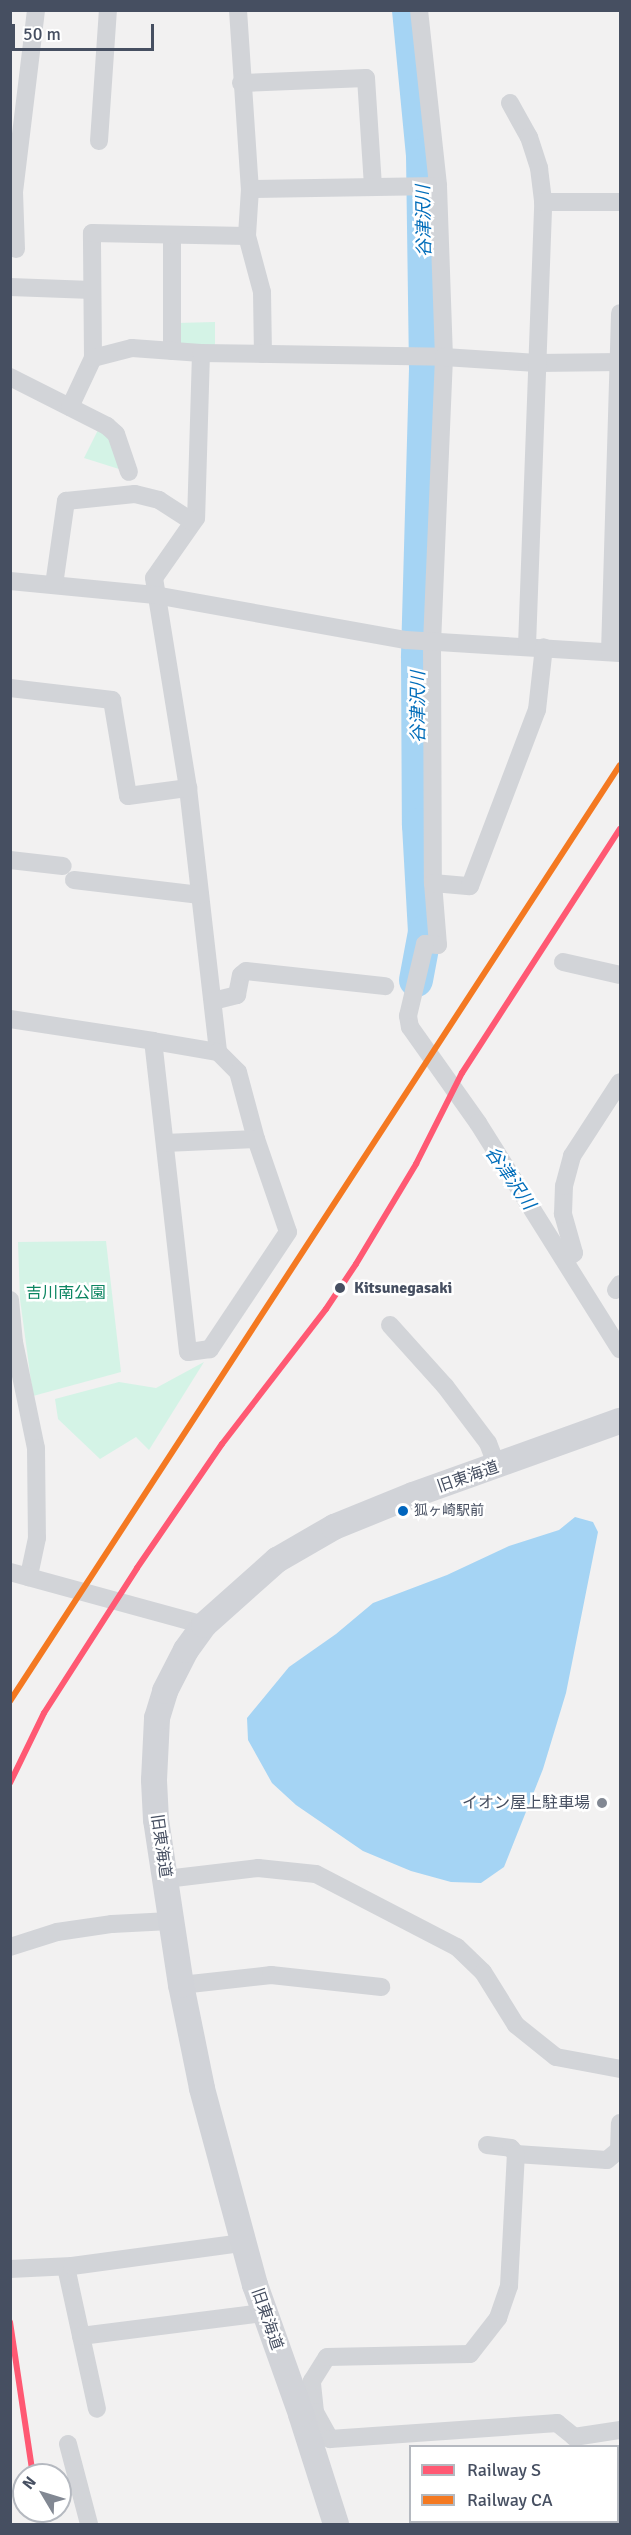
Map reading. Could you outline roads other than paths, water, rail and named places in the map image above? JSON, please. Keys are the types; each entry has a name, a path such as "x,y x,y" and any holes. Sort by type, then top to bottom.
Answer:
{"street":[{"path":"16,249 14,192 36,10"},
{"path":"99,141 108,10"},
{"path":"238,10 241,83 250,189 247,236 262,292 263,354"},
{"path":"419,10 438,186 444,357 432,641 433,883 438,945 425,944 408,1016 410,1027 478,1123 621,1349"},
{"path":"241,83 366,78 372,187"},
{"path":"433,883 470,886 537,710 535,647 537,363 543,202 539,168 529,137 510,103"},
{"path":"250,189 438,186"},
{"path":"543,202 621,202"},
{"path":"70,407 93,357 92,233 247,236"},
{"path":"172,235 172,351"},
{"path":"10,287 92,290"},
{"path":"10,581 155,594 406,640 615,652 621,313"},
{"path":"93,357 132,348 201,353 444,357 537,363 619,362"},
{"path":"201,353 195,518 154,578 188,788 218,1052"},
{"path":"10,377 107,426 116,434 129,472"},
{"path":"54,585 66,501 135,494 159,500 193,522"},
{"path":"10,688 112,700 128,796 188,788"},
{"path":"10,860 68,873 200,895"},
{"path":"563,962 621,975"},
{"path":"213,1001 237,995 241,975 246,970 385,986"},
{"path":"10,1019 153,1041 218,1052 238,1072 256,1139 288,1232 210,1349 188,1352 153,1041"},
{"path":"566,1259 574,1253 563,1214 564,1186 572,1156 621,1082"},
{"path":"165,1143 256,1139"},
{"path":"10,1300 19,1407 36,1448 37,1538 29,1577"},
{"path":"390,1325 445,1386 481,1433 488,1443 497,1467"},
{"name":"旧東海道","path":"336,2524 308,2413 264,2313 242,2243 202,2088 181,1985 156,1821 154,1780 157,1718 165,1691 186,1650 204,1625 277,1560 334,1527 413,1495 621,1421"},
{"path":"10,1572 135,1604 204,1625"},
{"path":"166,1879 258,1868 316,1874 457,1947 483,1972 516,2025 556,2057 621,2069"},
{"path":"10,1947 57,1932 112,1924 170,1921"},
{"path":"181,1985 271,1976 381,1988"},
{"path":"516,2154 607,2160 619,2150 621,2123"},
{"path":"487,2145 511,2148 516,2154 509,2286 498,2318 470,2354 327,2357 312,2381 308,2413 330,2439 557,2423 574,2437 621,2430"},
{"path":"10,2269 66,2267 242,2243"},
{"path":"66,2267 97,2409"},
{"path":"81,2336 264,2313"},
{"path":"68,2444 89,2524"}],"water":[{"path":"575,1517 593,1522 598,1532 566,1693 543,1769 504,1867 481,1883 451,1882 411,1871 363,1851 296,1805 272,1783 248,1740 247,1718 289,1667 336,1634 373,1603 447,1575 509,1546 559,1530"}],"waterway":[{"name":"谷津沢川","path":"409,10 423,155 426,369 418,658 419,825 425,932 416,980"}],"rail line":[{"name":"CA","path":"10,1701 620,765"},
{"name":"S","path":"10,1783 44,1713 137,1568 222,1444 326,1309 356,1264 416,1164 462,1073 620,829"},
{"name":"S","path":"10,2322 31,2463"}],"place":[{"name":"Kitsunegasaki","path":"340,1288"},
{"name":"狐ヶ崎駅前","path":"403,1511"},
{"name":"イオン屋上駐車場","path":"602,1803"}],"park label":[{"name":"吉川南公園","path":"66,1293"}]}
